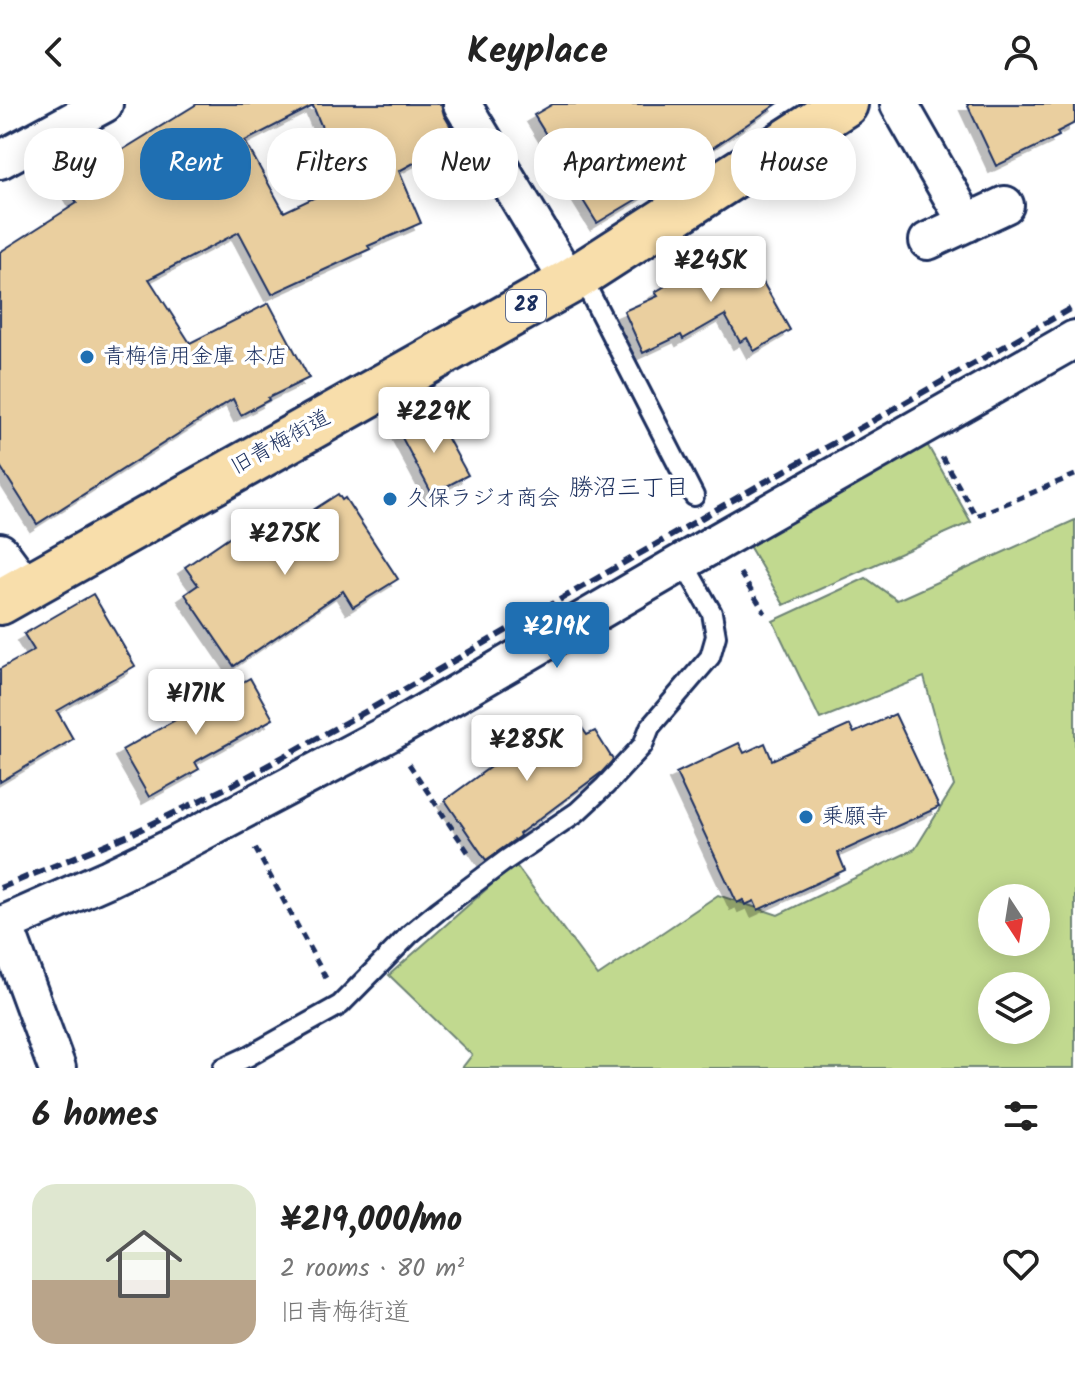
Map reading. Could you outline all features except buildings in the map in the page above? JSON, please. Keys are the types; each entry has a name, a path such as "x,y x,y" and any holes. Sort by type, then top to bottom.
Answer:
{"main road":[{"name":"旧青梅街道","path":"13,595 574,278 845,104"}],"street":[{"path":"0,160 104,104"},
{"path":"462,104 574,278"},
{"path":"899,104 967,223"},
{"path":"928,241 1005,205"},
{"path":"57,1068 2,925 122,872 237,815 389,733 1075,339"},
{"path":"0,552 13,595"}],"lane":[{"path":"574,278 694,496"},
{"path":"223,1068 340,1005 410,934 506,860 577,812 643,745 650,727 710,657 716,636 712,613 683,562"}],"path":[{"path":"924,425 976,516 1075,475"},
{"path":"719,541 765,613"},
{"path":"389,733 485,877"},
{"path":"237,815 340,1005"}],"green space":[{"path":"924,439 971,522 784,605 745,539"},
{"path":"1075,520 1075,1068 462,1068 472,1055 389,975 515,864 598,976 718,895 778,915 915,849 954,786 924,677 820,719 773,621 866,578 897,600"}],"railway":[{"path":"0,888 129,835 234,784 1075,306"}],"place":[{"name":"青梅信用金庫 本店","path":"87,357"},
{"name":"久保ラジオ商会","path":"390,499"},
{"name":"乗願寺","path":"806,817"}],"district":[{"name":"勝沼三丁目","path":"629,488"}]}
